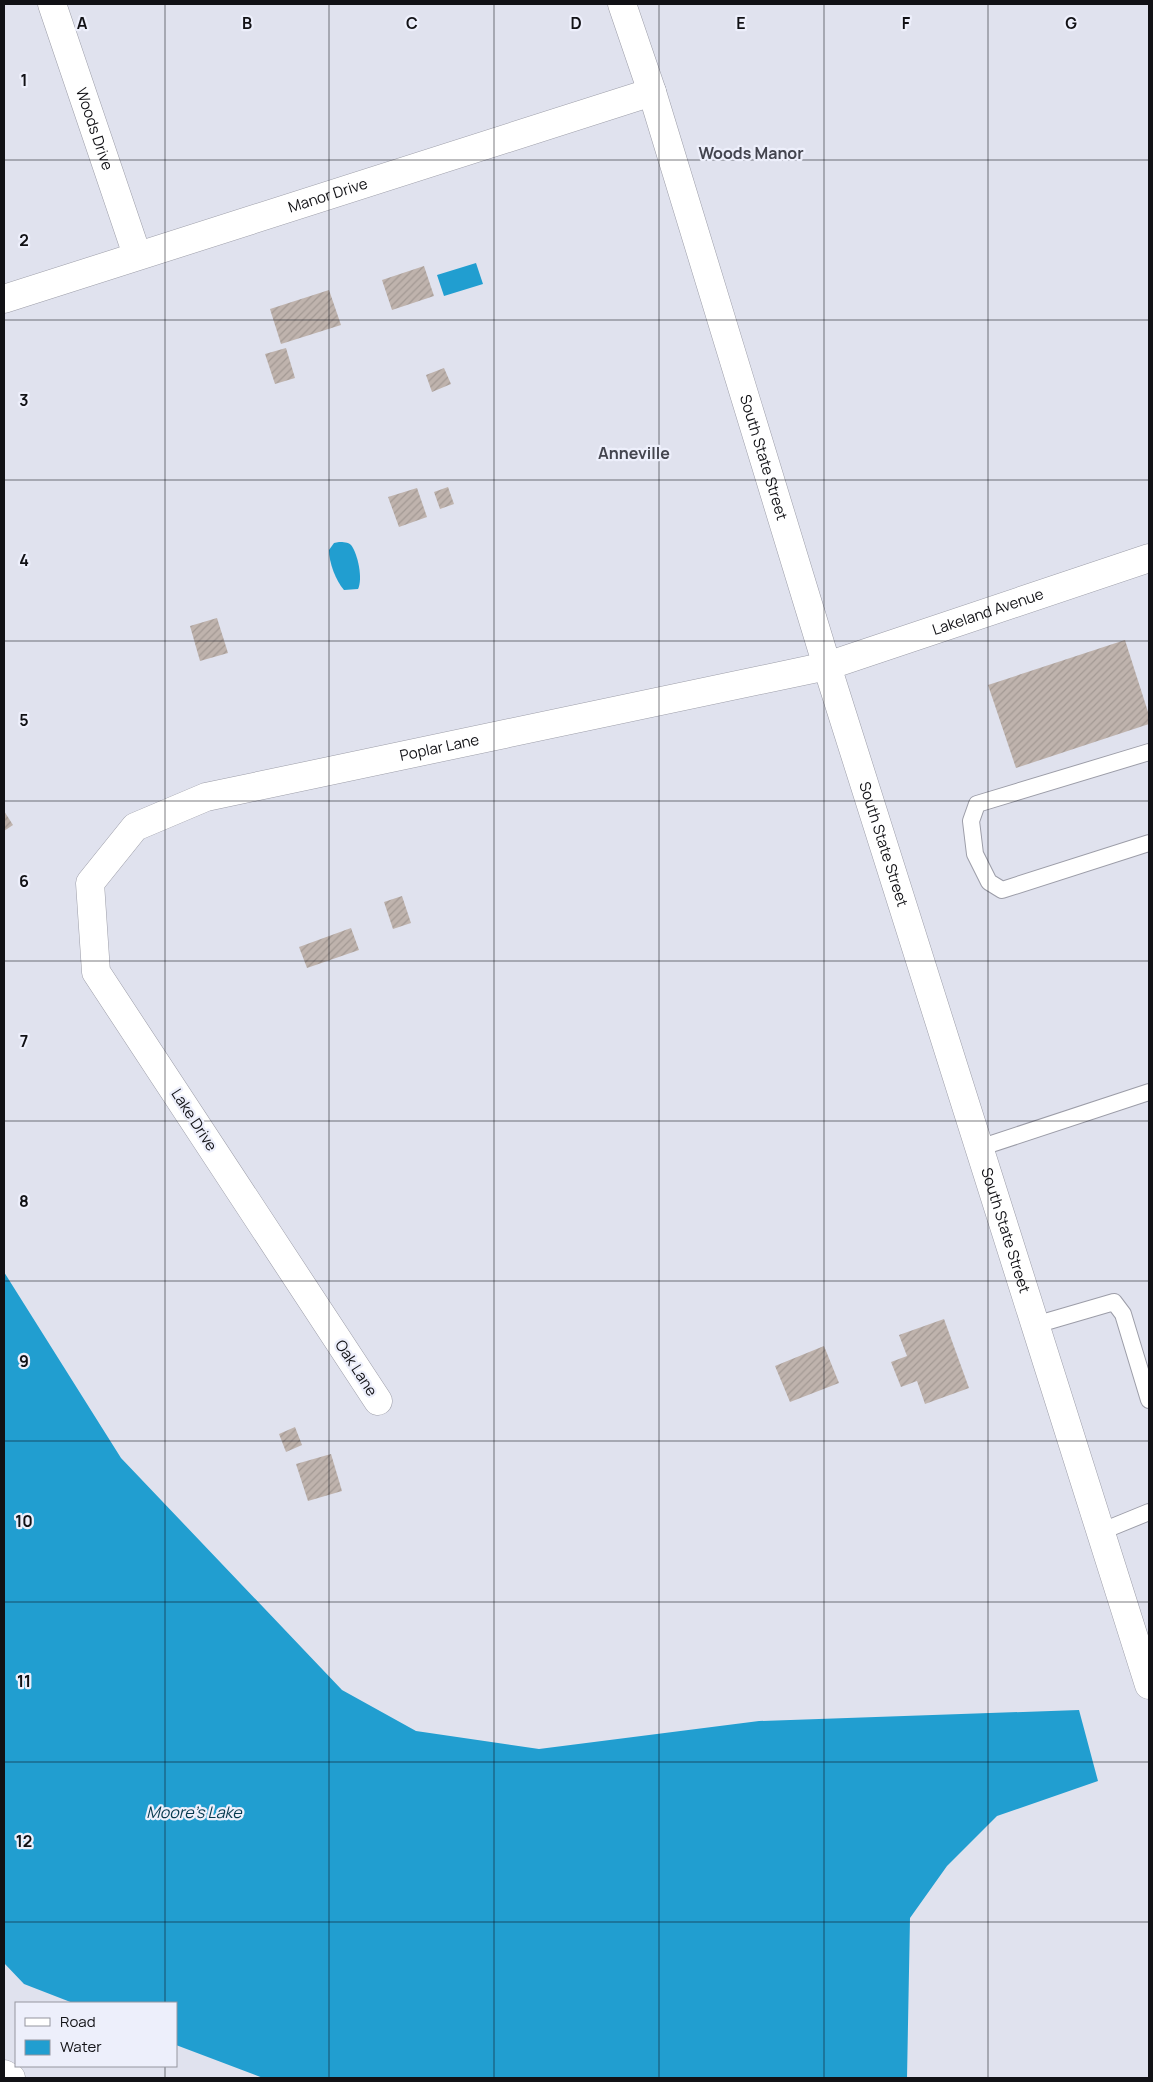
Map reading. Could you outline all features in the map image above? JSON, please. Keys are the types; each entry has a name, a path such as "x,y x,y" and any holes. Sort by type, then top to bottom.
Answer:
{"street":[{"name":"Woods Drive","path":"52,4 137,255"},
{"name":"South State Street","path":"622,4 652,92 827,666 1149,1684"},
{"name":"Manor Drive","path":"4,299 652,92"},
{"name":"Lakeland Avenue","path":"827,666 1148,563"},
{"name":"Poplar Lane","path":"90,892 90,883 135,827 206,797 827,666"},
{"name":"Lake Drive","path":"90,892 96,972 335,1335"},
{"name":"Oak Lane","path":"335,1335 378,1401"},
{"path":"4,2074 11,2078"}],"lane":[{"path":"1149,752 977,804 971,821 975,854 989,882 1002,890 1149,843"},
{"path":"979,1148 1149,1092"},
{"path":"1034,1325 1114,1302 1123,1314 1149,1400"},
{"path":"1100,1532 1149,1512"}],"water":[{"path":"476,263 483,284 444,296 437,275"},
{"path":"334,543 350,544 354,549 360,573 358,589 344,590 338,582 330,560 329,550"},
{"name":"Moore's Lake","path":"4,1272 121,1458 342,1690 416,1731 539,1749 759,1721 1079,1710 1098,1781 997,1816 947,1866 910,1918 907,2078 263,2078 178,2046 178,2002 70,2002 24,1984 4,1963"}],"building":[{"path":"424,266 434,296 392,310 382,280"},
{"path":"329,290 341,325 281,344 270,309"},
{"path":"286,348 295,378 275,384 265,354"},
{"path":"444,368 451,384 432,392 426,375"},
{"path":"448,487 454,504 440,509 434,492"},
{"path":"417,488 427,517 399,527 388,497"},
{"path":"217,618 228,653 200,661 190,626"},
{"path":"1125,640 1149,715 1149,724 1016,768 988,685"},
{"path":"4,811 13,825 4,831"},
{"path":"402,896 411,923 393,929 384,902"},
{"path":"351,928 359,950 307,968 299,947"},
{"path":"944,1319 969,1388 925,1404 917,1381 901,1387 891,1362 907,1356 899,1335"},
{"path":"824,1346 839,1383 790,1402 775,1366"},
{"path":"295,1427 302,1445 286,1452 279,1434"},
{"path":"331,1454 342,1491 308,1501 296,1464"}],"district":[{"name":"Woods Manor","path":"751,153"},
{"name":"Anneville","path":"634,453"}]}
